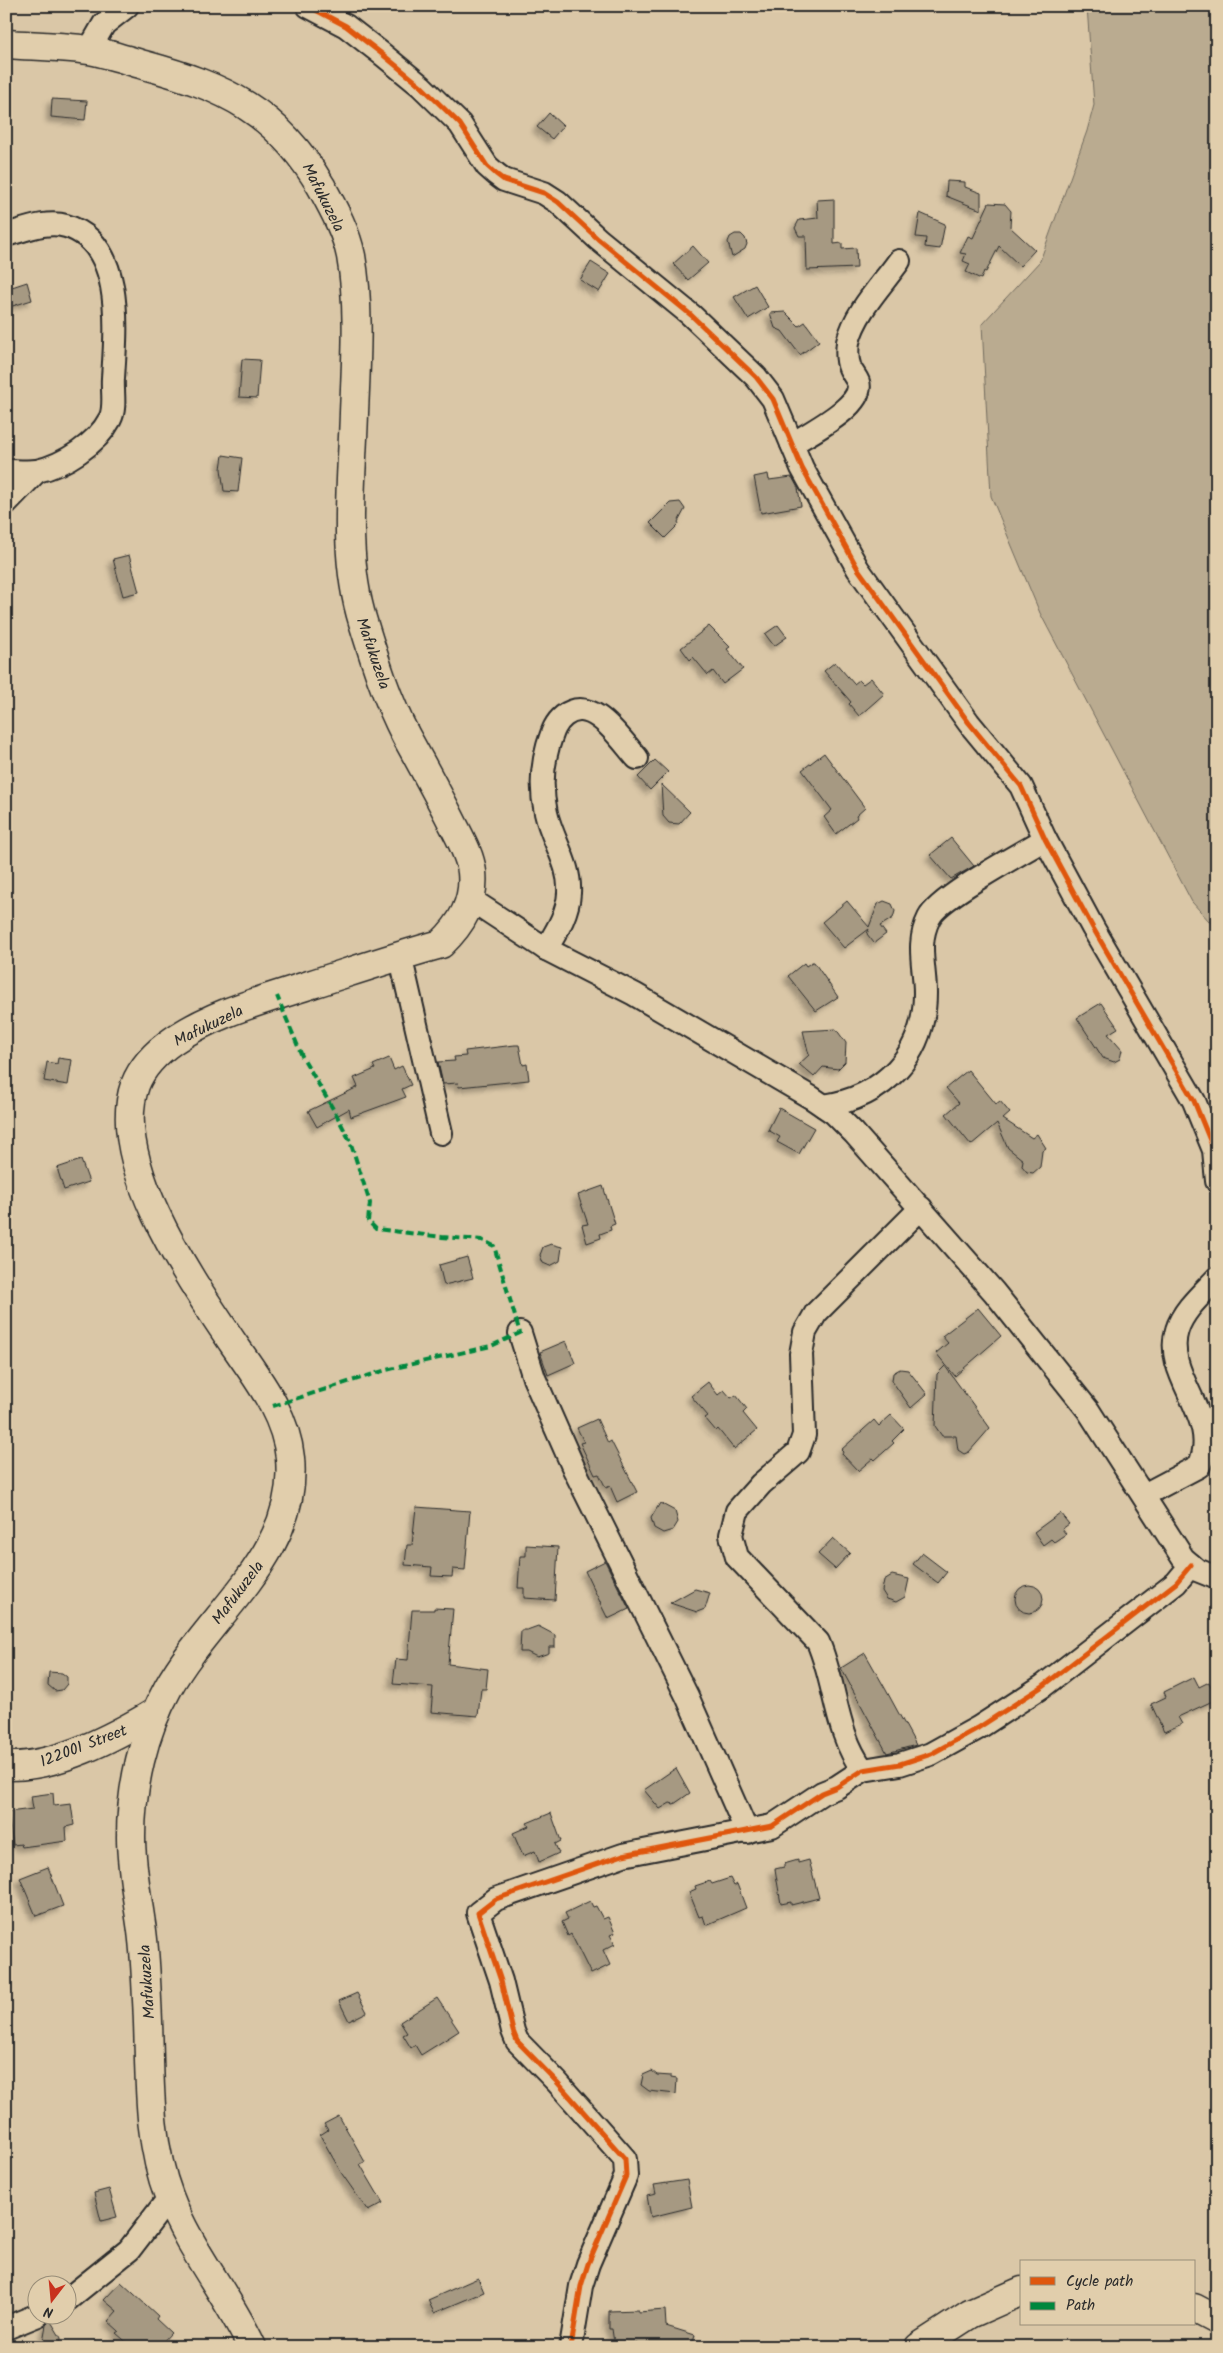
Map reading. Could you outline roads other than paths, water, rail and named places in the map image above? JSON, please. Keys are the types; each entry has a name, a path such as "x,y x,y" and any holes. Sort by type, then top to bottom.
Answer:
{"main road":[{"name":"Mafukuzela","path":"6,44 89,50 183,76 221,91 252,108 305,159 337,214 350,252 356,288 356,370 350,510 353,570 360,613 378,673 404,733 464,845 472,869 468,910 456,930 441,944 400,955 272,997 206,1023 176,1038 155,1056 135,1086 130,1117 132,1149 162,1226 195,1286 268,1394 287,1438 290,1459 290,1482 286,1509 278,1532 255,1572 202,1638 169,1686 156,1712 142,1752 134,1799 131,1837 133,1876 146,1978 151,2120 156,2150 169,2198 252,2347"},
{"name":"122001 Street","path":"6,1766 44,1764 132,1726 156,1712"},
{"path":"919,2347 970,2314 1020,2292"},
{"path":"1196,2309 1217,2320"}],"street":[{"path":"89,50 104,24 127,6"},
{"path":"308,6 346,26 421,86 460,124 487,166 496,174 504,180 544,193 558,202 598,239 711,332 756,377 773,399 802,468 858,570 970,723 1021,786 1045,839 1093,928 1194,1100 1214,1150 1217,1181"},
{"path":"6,235 54,224 66,226 85,235 99,253 108,272 115,295 111,417 90,444 61,462 37,471 6,471"},
{"path":"792,444 836,416 854,401 858,394 858,381 850,369 848,355 851,331 900,261"},
{"path":"6,503 37,471"},
{"path":"546,949 558,928 569,893 563,860 546,813 542,778 552,731 558,720 571,710 586,711 599,716 637,758"},
{"path":"824,1106 863,1096 884,1083 905,1060 920,1031 925,993 920,954 924,930 930,916 954,894 1045,839"},
{"path":"470,899 546,949 634,994 824,1106 854,1132 994,1292 1088,1410 1184,1558 1197,1570 1217,1578"},
{"path":"400,955 441,1133"},
{"path":"863,1770 854,1758 842,1728 824,1656 818,1642 737,1557 732,1535 737,1511 761,1484 798,1452 804,1435 801,1354 805,1332 816,1313 921,1208"},
{"path":"1144,1495 1199,1466 1203,1458 1206,1435 1193,1397 1182,1375 1174,1340 1177,1328 1191,1307 1217,1278"},
{"path":"520,1333 534,1378 574,1469 687,1696 747,1832"},
{"path":"571,2347 581,2286 588,2264 626,2176 625,2159 558,2082 517,2041 501,1981 478,1913 496,1899 623,1855 772,1826 822,1793 837,1787 863,1770 900,1764 931,1754 978,1728 1043,1686 1176,1583 1192,1565"},
{"path":"78,2291 129,2250 169,2198"},
{"path":"6,2328 28,2319"}]}
